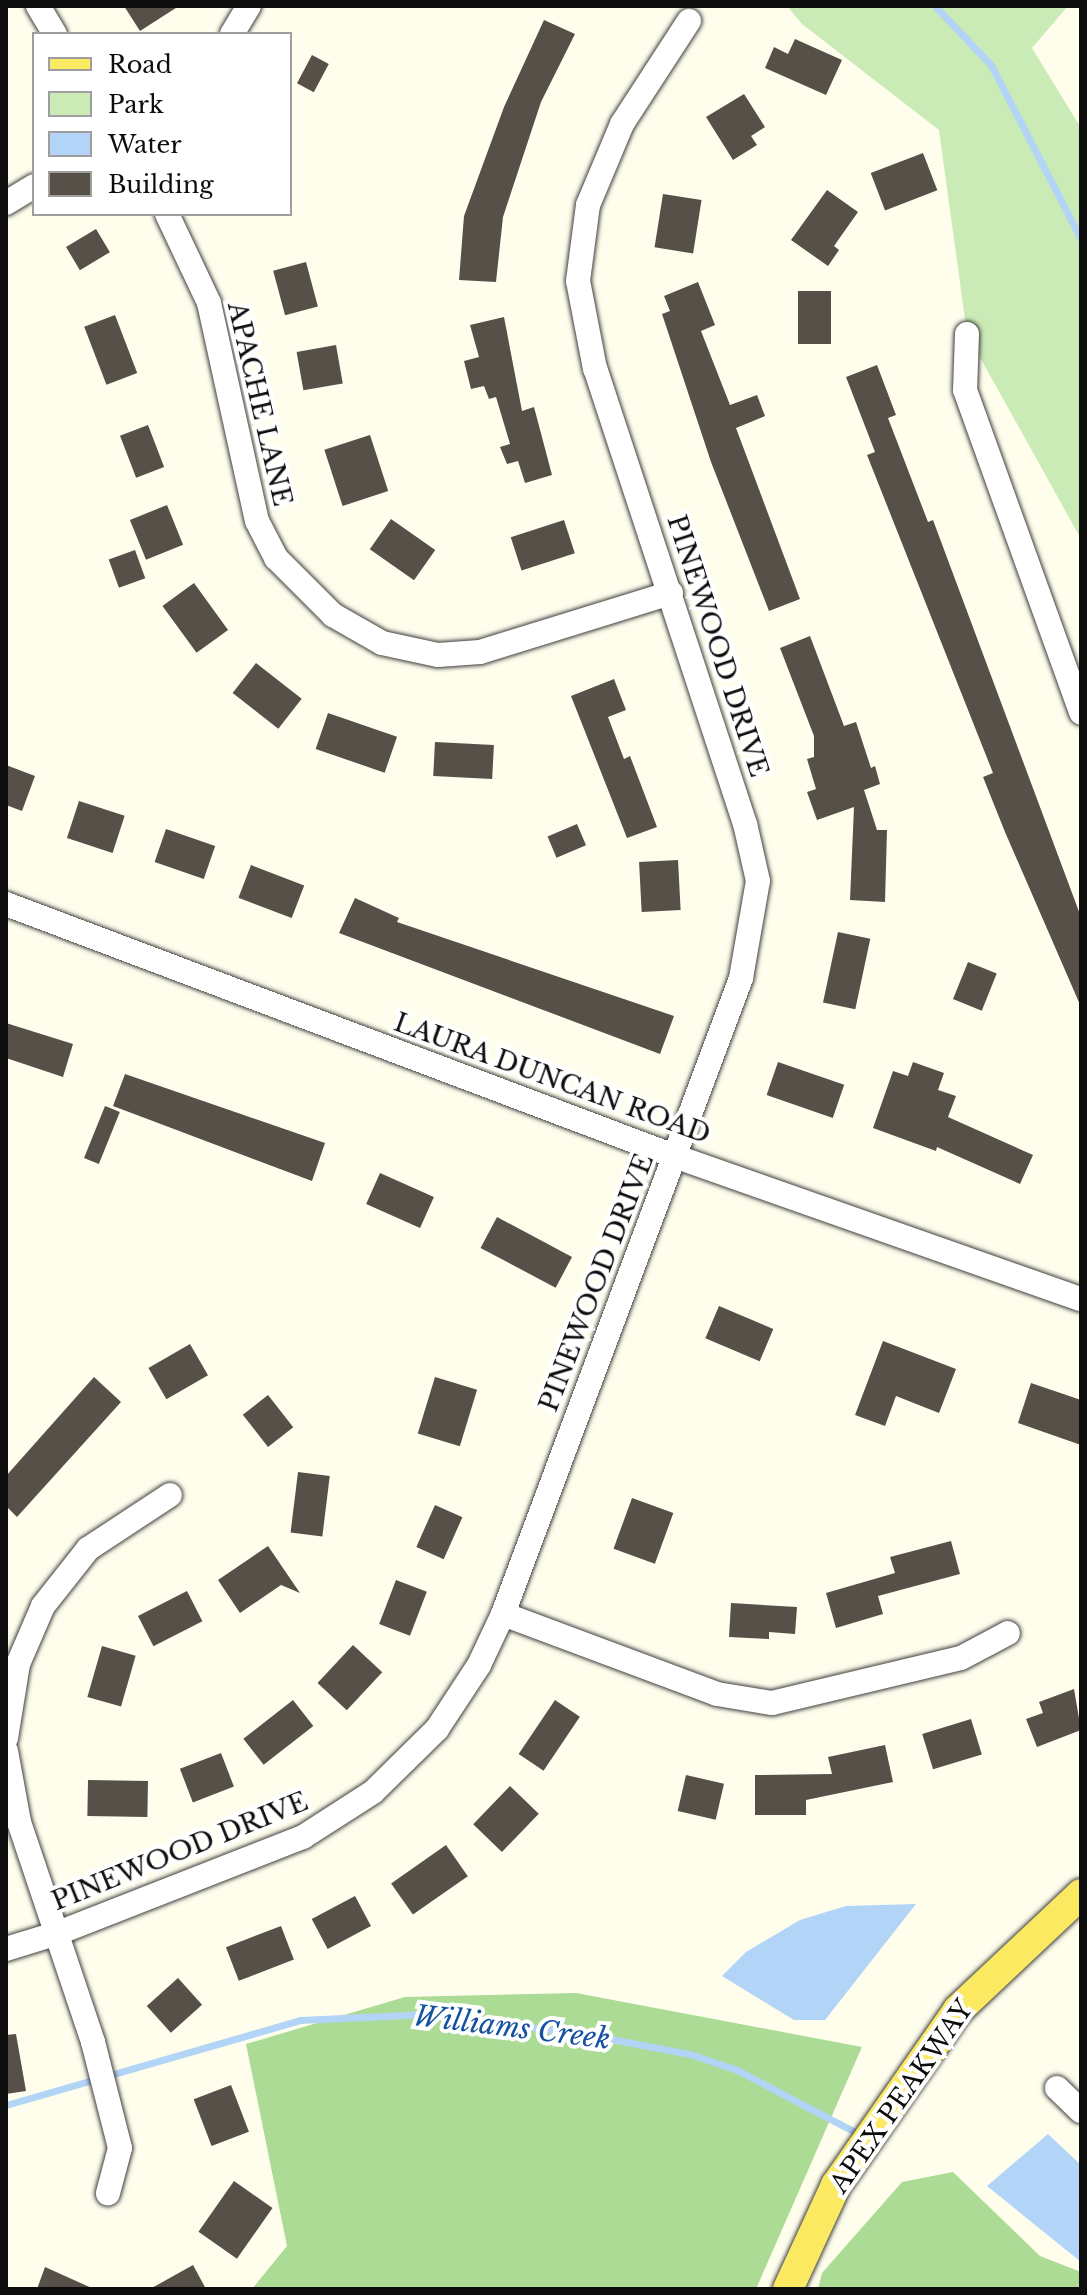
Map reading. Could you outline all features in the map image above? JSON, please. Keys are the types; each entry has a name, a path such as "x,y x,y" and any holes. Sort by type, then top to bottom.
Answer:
{"main road":[{"name":"APEX PEAKWAY","path":"788,2289 836,2185 958,2010 1080,1898"}],"street":[{"path":"38,6 54,32"},
{"path":"233,32 249,6"},
{"name":"PINEWOOD DRIVE","path":"6,1949 58,1933 303,1837 373,1792 437,1729 479,1665 503,1614 741,978 758,881 745,824 595,369 578,281 588,205 616,137 670,44 689,21"},
{"path":"6,203 32,187"},
{"name":"APACHE LANE","path":"168,216 209,303 257,521 276,558 333,615 382,643 438,655 480,652 671,593"},
{"path":"967,334 965,390 1081,713"},
{"name":"LAURA DUNCAN ROAD","path":"6,904 674,1156 1081,1299"},
{"path":"6,1738 18,1664 43,1606 88,1549 170,1495"},
{"path":"503,1614 717,1694 772,1703 961,1658 1008,1633"},
{"path":"6,1751 19,1822 58,1933 120,2148 108,2193"},
{"path":"1057,2088 1081,2111"}],"green space":[{"path":"787,6 1068,6 1032,48 1081,128 1081,539 967,334 939,130 802,24"},
{"path":"576,1993 862,2047 756,2289 252,2289 287,2246 246,2044 405,1997"},
{"path":"953,2172 1040,2256 1081,2272 1081,2289 818,2289 822,2273 902,2182"}],"water":[{"path":"916,1904 825,2020 794,2020 722,1976 746,1952 800,1920 846,1906"},
{"path":"1048,2134 1081,2165 1081,2262 987,2186"}],"building":[{"path":"124,6 179,6 140,31"},
{"path":"544,20 575,34 541,102 503,217 496,282 459,280 464,216 504,107"},
{"path":"795,39 842,60 826,95 765,68 774,47 788,54"},
{"path":"312,55 329,64 314,92 297,83"},
{"path":"744,94 765,127 751,136 757,145 733,160 706,117"},
{"path":"923,153 937,190 885,210 871,173"},
{"path":"827,190 858,212 834,246 839,250 828,266 791,240"},
{"path":"663,194 702,200 693,253 655,247"},
{"path":"96,229 110,252 80,270 66,247"},
{"path":"306,262 318,306 285,315 273,271"},
{"path":"698,282 715,325 701,331 730,405 757,395 765,416 736,428 800,599 769,611 711,462 662,314 670,311 664,296"},
{"path":"798,291 831,291 831,344 798,344"},
{"path":"115,315 137,373 106,385 84,327"},
{"path":"504,317 522,411 534,407 552,475 525,483 518,461 507,464 500,447 510,444 496,397 489,399 484,386 471,389 464,361 479,357 470,325"},
{"path":"336,345 343,383 303,390 297,352"},
{"path":"877,365 896,415 888,418 928,522 933,520 1081,917 1081,1007 983,777 993,773 867,455 875,452 846,377"},
{"path":"148,425 164,467 136,478 120,436"},
{"path":"370,435 388,491 343,506 324,450"},
{"path":"167,505 183,545 146,560 130,520"},
{"path":"391,519 435,550 414,580 370,549"},
{"path":"564,520 575,553 522,571 511,537"},
{"path":"135,550 145,578 119,588 109,560"},
{"path":"194,583 228,630 197,653 162,606"},
{"path":"810,636 844,726 856,722 871,768 875,766 880,784 864,790 877,830 887,830 885,902 850,900 854,807 817,820 807,792 816,789 807,759 814,757 814,736 780,648"},
{"path":"256,663 302,699 278,729 233,693"},
{"path":"614,679 626,710 608,717 624,759 630,756 657,827 627,838 571,696"},
{"path":"328,713 397,737 385,773 316,749"},
{"path":"435,742 494,745 492,779 433,776"},
{"path":"6,765 35,776 22,811 6,805"},
{"path":"79,801 125,816 113,853 67,838"},
{"path":"577,824 586,845 557,858 548,837"},
{"path":"166,829 215,846 204,879 155,862"},
{"path":"678,860 681,910 642,912 639,862"},
{"path":"251,865 304,885 292,918 238,898"},
{"path":"355,898 399,918 397,922 674,1016 660,1054 339,933"},
{"path":"838,932 870,939 855,1009 823,1002"},
{"path":"968,962 997,974 982,1011 953,999"},
{"path":"6,1023 73,1044 63,1077 6,1058"},
{"path":"778,1062 844,1085 833,1118 767,1095"},
{"path":"913,1062 944,1073 938,1090 956,1096 948,1117 1033,1155 1020,1184 937,1147 936,1151 873,1128 893,1071 908,1076"},
{"path":"125,1074 325,1143 312,1181 113,1106"},
{"path":"105,1106 120,1112 99,1164 84,1158"},
{"path":"380,1173 434,1197 420,1228 366,1204"},
{"path":"497,1217 572,1257 556,1288 481,1248"},
{"path":"719,1306 773,1329 760,1361 705,1338"},
{"path":"883,1341 956,1369 939,1413 896,1396 885,1426 855,1415"},
{"path":"190,1344 208,1375 166,1399 148,1368"},
{"path":"94,1377 121,1402 17,1517 6,1506 6,1476"},
{"path":"435,1377 477,1390 460,1446 418,1433"},
{"path":"1031,1383 1081,1400 1081,1445 1018,1423"},
{"path":"268,1395 293,1427 268,1447 243,1415"},
{"path":"298,1472 330,1476 322,1536 291,1533"},
{"path":"632,1498 673,1513 655,1564 614,1549"},
{"path":"435,1505 462,1517 444,1559 416,1547"},
{"path":"951,1541 960,1574 878,1596 883,1614 836,1628 826,1593 895,1573 890,1557"},
{"path":"268,1546 300,1593 281,1585 240,1613 218,1580"},
{"path":"396,1580 427,1592 410,1636 379,1624"},
{"path":"187,1591 202,1621 153,1646 138,1616"},
{"path":"731,1603 797,1607 795,1634 769,1632 769,1639 729,1637"},
{"path":"353,1645 382,1672 347,1710 318,1683"},
{"path":"102,1646 136,1656 121,1707 87,1697"},
{"path":"1074,1689 1081,1730 1037,1747 1026,1719 1043,1713 1039,1702"},
{"path":"293,1700 313,1726 264,1765 243,1739"},
{"path":"555,1700 580,1717 544,1771 519,1754"},
{"path":"971,1719 982,1754 933,1769 922,1734"},
{"path":"885,1745 893,1782 806,1800 806,1815 755,1815 755,1775 832,1774 828,1757"},
{"path":"221,1753 234,1787 193,1802 180,1769"},
{"path":"686,1775 724,1784 716,1820 678,1811"},
{"path":"88,1780 148,1781 147,1817 87,1816"},
{"path":"510,1786 539,1814 502,1852 473,1824"},
{"path":"446,1845 468,1876 413,1915 391,1883"},
{"path":"355,1896 371,1926 328,1949 312,1919"},
{"path":"281,1926 294,1960 239,1981 226,1947"},
{"path":"178,1978 202,2005 171,2033 147,2006"},
{"path":"16,2034 26,2091 6,2094 6,2035"},
{"path":"231,2085 249,2132 212,2146 194,2099"},
{"path":"234,2181 273,2208 237,2259 198,2232"},
{"path":"193,2265 206,2289 150,2289"},
{"path":"45,2267 94,2289 37,2289"}],"waterway":[{"path":"935,6 991,65 1081,239"},
{"name":"Williams Creek","path":"6,2105 300,2020 429,2014 590,2035 690,2054 737,2070 861,2135"}]}
